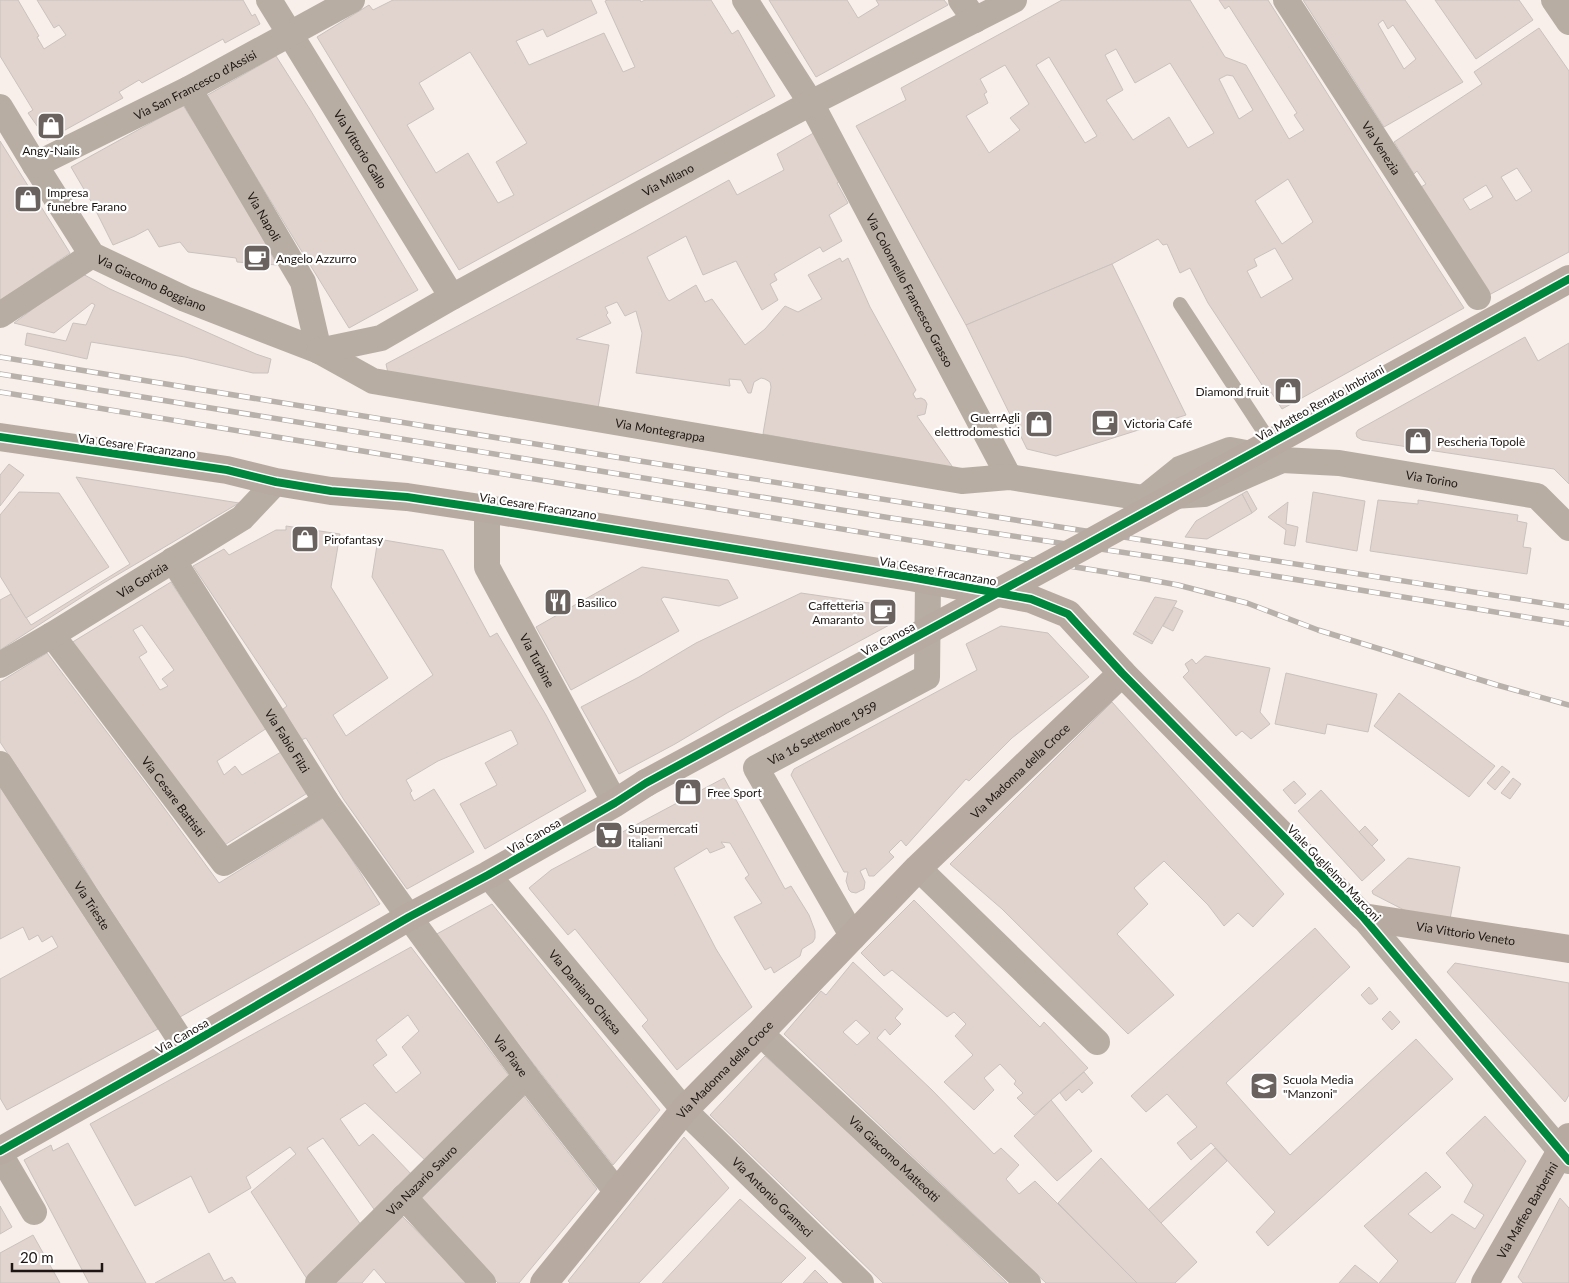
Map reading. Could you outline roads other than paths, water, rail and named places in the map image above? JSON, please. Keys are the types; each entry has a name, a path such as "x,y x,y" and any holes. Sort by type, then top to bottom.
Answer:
{"street":[{"name":"Via Vittorio Gallo","path":"270,0 452,297"},
{"name":"Via San Francesco d'Assisi","path":"35,165 189,89 352,0"},
{"name":"Via Colonnello Francesco Grasso","path":"745,0 811,103 1009,477"},
{"name":"Via Milano","path":"319,351 381,338 644,192 811,103 968,10 1014,0"},
{"name":"Via Venezia","path":"1286,0 1478,297"},
{"path":"1554,0 1569,22"},
{"name":"Via Napoli","path":"189,89 303,282 319,351"},
{"name":"Via Giacomo Boggiano","path":"0,106 92,255 185,299 319,351"},
{"path":"0,315 92,255"},
{"name":"Via Matteo Renato Imbriani","path":"1082,547 1569,279"},
{"name":"Via Montegrappa","path":"319,351 373,381 962,481 1009,477"},
{"name":"Via Cesare Fracanzano","path":"0,437 227,470 276,482 332,491 407,497 487,509 928,580 1031,598 1068,614"},
{"name":"Via Torino","path":"1009,477 1144,498 1180,469 1230,450 1282,460 1338,463 1536,496 1569,528"},
{"name":"Via Gorizia","path":"0,665 242,518 276,482"},
{"name":"Via Turbine","path":"487,509 487,567 615,803"},
{"name":"Via Canosa","path":"0,1152 409,917 488,875 615,803 646,783 1082,547"},
{"name":"Via Fabio Filzi","path":"173,560 326,801 409,917"},
{"name":"Via 16 Settembre 1959","path":"853,937 756,768 927,676 928,580"},
{"name":"Viale Guglielmo Marconi","path":"1068,614 1122,672 1363,916 1566,1150"},
{"name":"Via Cesare Battisti","path":"52,635 224,863 326,801"},
{"name":"Via Madonna della Croce","path":"548,1281 684,1110 918,868 1122,672"},
{"name":"Via Trieste","path":"0,764 185,1047"},
{"path":"918,868 1097,1042"},
{"name":"Via Damiano Chiesa","path":"488,875 684,1110"},
{"name":"Via Vittorio Veneto","path":"1363,916 1569,949"},
{"name":"Via Piave","path":"409,917 526,1076 617,1192"},
{"name":"Via Giacomo Matteotti","path":"760,1033 1028,1283"},
{"name":"Via Nazario Sauro","path":"318,1283 526,1076"},
{"name":"Via Antonio Gramsci","path":"684,1110 860,1283"},
{"name":"Via Maffeo Barberini","path":"1493,1279 1566,1150"},
{"path":"0,1152 34,1212"},
{"path":"404,1197 484,1283"}],"lane":[{"name":"Via Matteo Renato Imbriani","path":"1180,304 1282,460"}],"railway":[{"path":"0,357 640,461 1569,607"},
{"path":"0,374 891,518 1188,562 1569,624"},
{"path":"0,392 1178,585 1247,603 1318,630 1569,705"}],"place":[{"name":"Angy-Nails","path":"51,126"},
{"name":"Impresa funebre Farano","path":"28,199"},
{"name":"Angelo Azzurro","path":"257,258"},
{"name":"Diamond fruit","path":"1288,391"},
{"name":"Victoria Café","path":"1105,423"},
{"name":"GuerrAgli elettrodomestici","path":"1039,424"},
{"name":"Pescheria Topolè","path":"1418,441"},
{"name":"Pirofantasy","path":"305,539"},
{"name":"Basilico","path":"558,602"},
{"name":"Caffetteria Amaranto","path":"883,612"},
{"name":"Free Sport","path":"688,792"},
{"name":"Supermercati Italiani","path":"609,835"},
{"name":"Scuola Media \"Manzoni\"","path":"1264,1086"}]}
